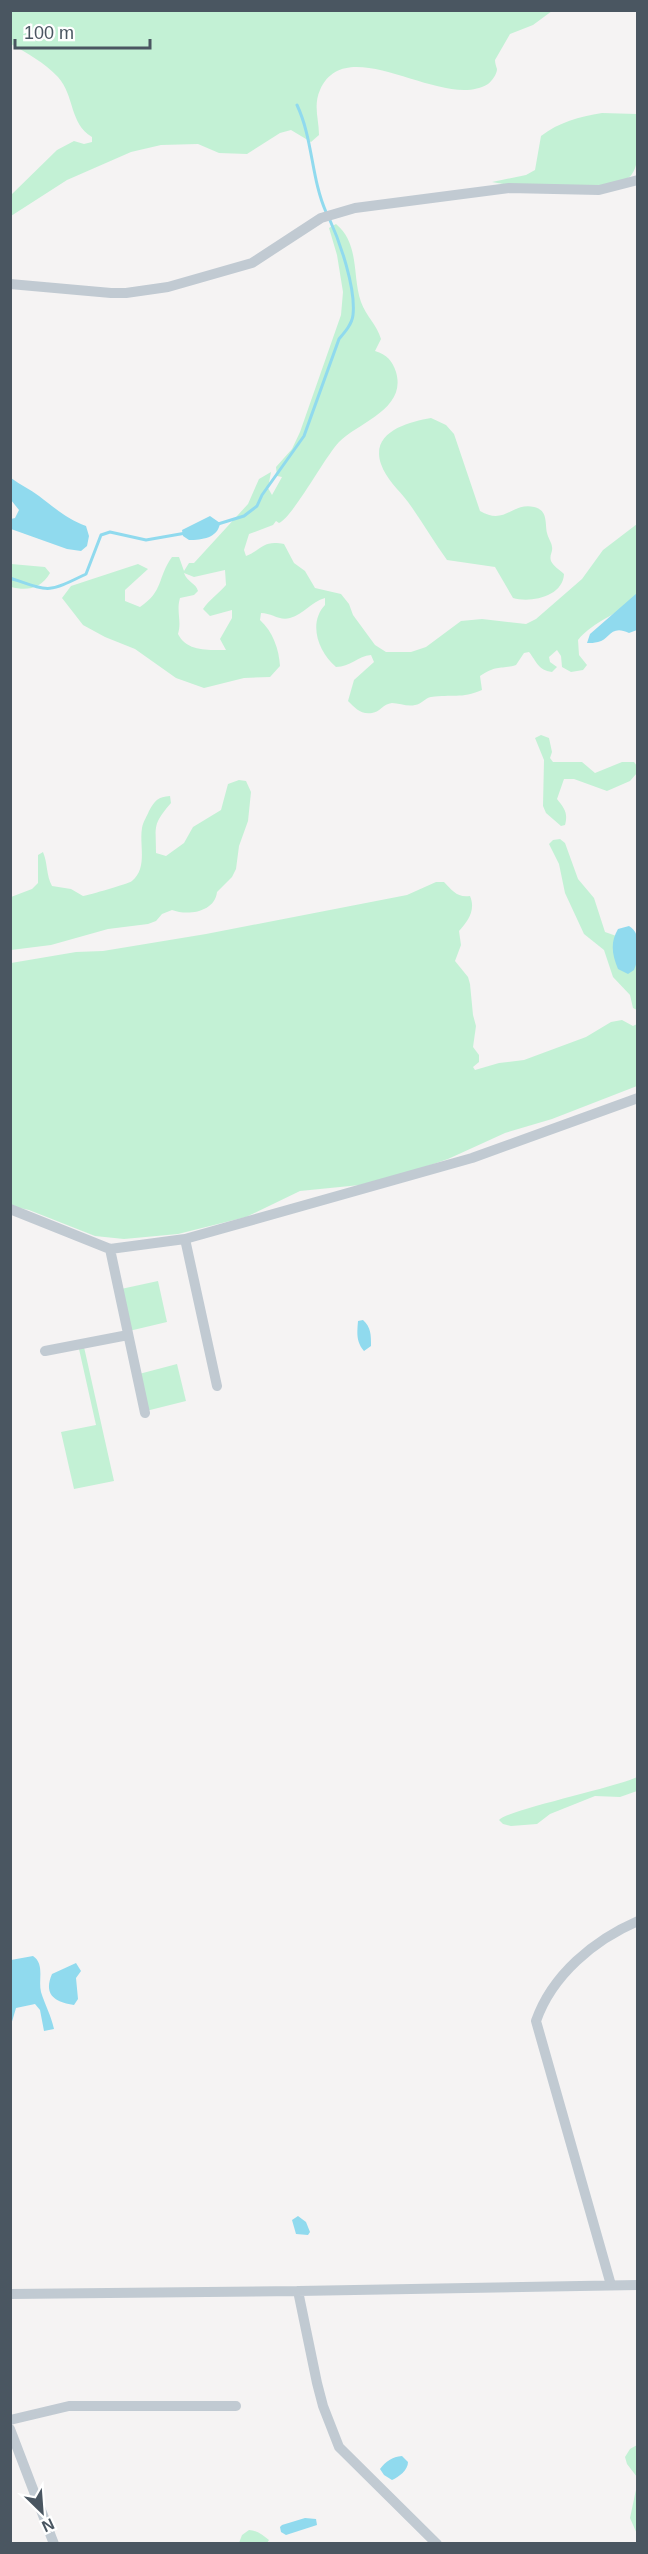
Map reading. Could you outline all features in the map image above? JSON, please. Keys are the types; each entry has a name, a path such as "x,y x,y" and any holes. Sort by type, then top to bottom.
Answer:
{"street":[{"path":"10,284 111,293 158,288 225,273 252,263 321,218 346,210 474,191 509,188 598,189 638,180"},
{"path":"10,1209 110,1249 185,1239 472,1158 638,1098"},
{"path":"185,1239 217,1386"},
{"path":"110,1249 145,1413"},
{"path":"45,1351 128,1335"},
{"path":"610,2285 536,2021 552,1991 583,1954 606,1938 638,1922"},
{"path":"10,2294 638,2284"},
{"path":"298,2291 323,2406 339,2446 437,2544"},
{"path":"10,2420 69,2406 236,2406"},
{"path":"10,2429 54,2544"}],"green space":[{"path":"11,10 552,11 533,25 510,34 495,60 497,71 488,84 469,90 447,88 373,69 351,67 333,73 320,90 317,107 319,135 311,142 291,130 280,133 247,154 219,153 198,144 161,145 131,152 67,180 11,216 11,195 57,150 74,141 84,144 92,142 92,137 79,124 67,92 58,77 42,63 11,44"},
{"path":"602,113 637,114 637,161 632,174 624,180 611,184 575,187 509,185 492,182 526,175 535,170 541,136 548,131 585,116"},
{"path":"336,224 349,241 361,302 381,339 375,351 391,361 398,385 395,396 388,405 339,442 285,518 279,523 276,521 273,525 249,534 244,550 246,556 267,544 284,544 294,563 305,571 315,588 341,594 375,645 386,652 411,652 426,647 461,621 482,619 526,624 536,619 582,579 603,550 637,524 637,597 584,633 578,640 579,655 587,665 583,670 571,672 562,667 561,656 557,650 549,657 550,662 557,667 552,672 547,671 538,665 529,652 524,653 516,665 495,669 480,676 482,690 475,693 431,697 412,705 392,703 375,712 365,713 348,701 354,680 374,662 371,655 336,667 324,654 316,629 320,612 325,605 325,598 290,618 261,613 260,620 272,635 277,647 280,666 270,677 244,678 204,688 176,678 135,649 83,625 62,598 71,586 138,564 148,569 125,590 125,601 140,607 157,590 172,557 179,557 184,571 189,563 194,563 248,504 259,479 271,472 268,488 272,495 282,477 277,476 276,467 292,449 300,432 341,315 343,292 337,255 329,228","holes":["225,570 226,585 203,609 210,616 232,610 232,618 220,639 226,650 199,649 187,644 178,634 180,598 194,595 198,591 184,573 194,577"]},
{"path":"431,418 446,425 454,434 480,511 496,516 526,506 542,511 552,545 551,561 564,574 562,582 552,593 536,599 513,598 495,567 447,560 408,502 389,479 381,464 379,453 386,436 393,430 412,422"},
{"path":"11,564 45,567 50,573 38,586 33,588 11,587"},
{"path":"541,735 549,738 552,752 550,758 553,762 582,762 595,773 622,762 634,762 637,766 637,773 630,781 607,791 574,779 564,779 557,799 566,814 565,825 561,826 546,813 543,806 544,760 535,738"},
{"path":"239,780 246,781 251,792 248,821 239,846 236,869 206,908 186,913 172,910 148,924 108,929 51,945 11,950 11,897 32,889 38,883 38,855 43,852 52,886 71,889 83,896 132,881 140,870 141,835 144,821 155,802 160,798 170,796 171,803 156,826 156,853 166,856 184,843 193,827 221,810 228,784"},
{"path":"560,839 565,843 578,879 594,898 605,932 622,938 631,960 637,966 637,1010 633,1008 630,995 613,977 604,950 584,934 565,893 559,864 549,844 553,840"},
{"path":"436,882 444,882 458,895 470,896 472,901 470,915 459,931 461,945 455,961 468,977 470,984 476,1026 473,1047 479,1055 479,1062 473,1067 475,1070 499,1063 524,1060 586,1037 611,1022 622,1020 633,1026 637,1024 637,1086 552,1119 505,1133 448,1159 398,1176 360,1185 300,1191 246,1217 178,1234 124,1239 95,1236 29,1210 11,1206 11,963 206,934 407,895"},
{"path":"158,1281 167,1322 129,1331 121,1289"},
{"path":"84,1347 114,1481 74,1489 61,1432 96,1425 79,1349"},
{"path":"177,1364 186,1401 146,1411 139,1374"},
{"path":"637,1777 637,1791 620,1797 595,1796 550,1814 537,1824 511,1826 499,1820 521,1811"},
{"path":"637,2445 637,2477 627,2464 625,2457 630,2449"},
{"path":"637,2485 637,2534 630,2518"},
{"path":"249,2530 269,2540 267,2543 239,2543 242,2535"}],"water":[{"path":"11,478 67,517 86,526 89,536 87,546 81,551 67,549 11,529 11,519 15,518 19,510 11,500"},
{"path":"210,516 220,523 213,535 194,540 183,536 182,530"},
{"path":"637,593 637,630 629,633 614,631 602,641 587,643 590,634"},
{"path":"629,926 636,934 639,946 636,965 634,970 628,974 618,969 613,949 618,929"},
{"path":"363,1320 369,1328 371,1338 371,1346 364,1351 358,1341 357,1333 358,1321"},
{"path":"33,1956 39,1963 41,1992 54,2029 44,2031 40,2010 35,2004 16,2008 11,2025 11,1960"},
{"path":"76,1963 81,1971 76,1978 78,1999 74,2005 56,1999 52,1996 49,1987 52,1974"},
{"path":"298,2216 306,2222 310,2232 308,2235 296,2234 292,2220"},
{"path":"402,2456 408,2462 403,2473 392,2480 384,2475 380,2469 392,2458"},
{"path":"305,2518 316,2519 317,2525 286,2535 281,2532 282,2525"}],"waterway":[{"path":"297,105 306,131 317,186 326,212"},
{"path":"218,524 244,516 257,506 262,495 304,436 339,339 351,322 353,304 350,279 329,218"},
{"path":"10,578 42,588 56,587 86,574 101,535 110,532 146,540 186,533"}]}
